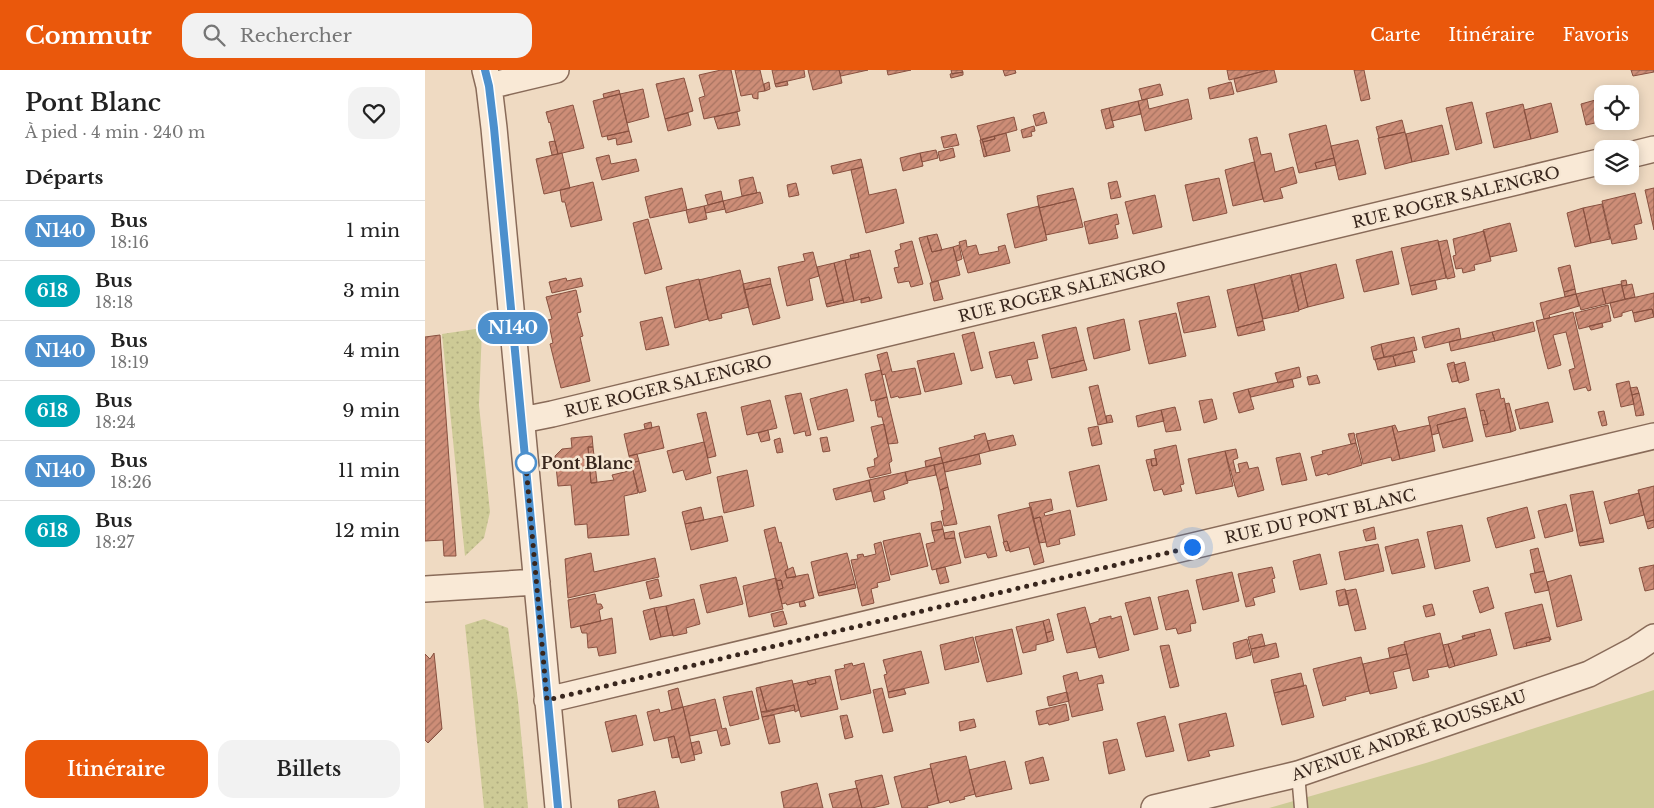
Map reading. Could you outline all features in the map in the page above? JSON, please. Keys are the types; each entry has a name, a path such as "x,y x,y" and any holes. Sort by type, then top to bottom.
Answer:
{"street":[{"path":"556,70 487,78 522,420 558,808"},
{"path":"1639,153 1654,149"},
{"name":"RUE ROGER SALENGRO","path":"522,420 1594,164"},
{"name":"RUE DU PONT BLANC","path":"547,700 1654,436"},
{"path":"425,589 537,582"},
{"name":"AVENUE ANDRÉ ROUSSEAU","path":"1154,808 1299,774 1589,674 1636,649 1654,637"}],"lane":[{"path":"1299,774 1301,808"}],"shaded area":[{"path":"482,328 479,405 490,512 484,538 465,556 442,334"},
{"path":"484,619 508,628 518,701 528,808 484,808 465,625"},
{"path":"1654,690 1654,808 1269,808 1426,763"}],"building":[{"path":"721,70 731,70 740,111 704,119 699,98 705,96 699,75"},
{"path":"735,70 760,70 765,91 758,92 758,99 753,98 752,94 741,96"},
{"path":"772,70 804,70 805,77 775,84"},
{"path":"808,70 839,70 842,83 813,90"},
{"path":"839,70 868,70 841,76"},
{"path":"887,70 911,70 888,75"},
{"path":"951,70 962,70 963,72 952,74"},
{"path":"1003,70 1015,70 1016,73 1005,76"},
{"path":"1227,70 1268,70 1229,80"},
{"path":"1274,70 1277,82 1237,92 1234,79"},
{"path":"1354,70 1364,70 1370,99 1361,101"},
{"path":"1631,70 1654,70 1654,72 1633,76"},
{"path":"963,72 963,75 951,78 950,74"},
{"path":"684,78 693,111 665,119 656,84"},
{"path":"787,81 788,85 776,87 775,84"},
{"path":"769,82 770,89 765,91 764,84"},
{"path":"1231,82 1234,94 1210,99 1208,88"},
{"path":"1160,84 1163,95 1142,100 1139,89"},
{"path":"643,89 649,117 627,123 620,94"},
{"path":"619,90 620,94 604,98 603,94"},
{"path":"620,94 629,131 602,137 593,101"},
{"path":"1147,99 1149,109 1188,99 1192,119 1145,131 1138,101"},
{"path":"1594,100 1594,123 1586,125 1581,104"},
{"path":"1138,101 1141,114 1112,121 1109,108"},
{"path":"1472,102 1482,143 1456,150 1446,108"},
{"path":"1551,103 1558,132 1531,139 1524,110"},
{"path":"1523,104 1531,139 1494,148 1486,113"},
{"path":"573,105 584,148 558,154 546,112"},
{"path":"1109,108 1114,127 1106,129 1101,110"},
{"path":"737,112 740,125 718,129 714,117"},
{"path":"1044,112 1047,123 1036,126 1033,115"},
{"path":"688,113 691,125 668,131 665,119"},
{"path":"1014,117 1017,130 981,140 977,126"},
{"path":"1402,120 1405,132 1379,138 1376,127"},
{"path":"1326,125 1334,158 1315,163 1317,169 1299,173 1289,134"},
{"path":"1442,125 1449,154 1412,162 1406,134"},
{"path":"1034,126 1035,131 1031,132 1032,136 1023,138 1021,130"},
{"path":"629,131 632,142 617,145 616,138 608,140 607,136"},
{"path":"1405,132 1412,162 1385,169 1378,138"},
{"path":"1006,133 1010,151 987,156 983,142 995,139 994,136"},
{"path":"956,134 959,145 944,148 941,137"},
{"path":"994,136 995,139 983,142 982,139"},
{"path":"1257,137 1261,155 1271,153 1275,172 1293,167 1297,183 1280,188 1283,198 1264,202 1249,139"},
{"path":"982,139 987,156 984,157 980,140"},
{"path":"1358,140 1366,174 1339,180 1331,146"},
{"path":"555,141 558,154 552,155 549,142"},
{"path":"953,148 955,157 940,161 938,152"},
{"path":"936,150 938,158 922,162 920,153"},
{"path":"562,153 570,188 544,194 536,159"},
{"path":"920,153 923,166 903,171 900,158"},
{"path":"609,155 611,164 636,159 639,171 602,180 596,158"},
{"path":"1334,158 1336,165 1317,169 1315,163"},
{"path":"861,159 863,167 833,174 831,166"},
{"path":"1254,162 1263,199 1233,206 1225,170"},
{"path":"863,167 869,195 896,189 904,223 866,233 851,170"},
{"path":"753,177 757,193 742,196 739,180"},
{"path":"1219,178 1227,213 1193,221 1185,185"},
{"path":"1117,181 1121,197 1111,199 1108,183"},
{"path":"593,182 602,220 571,227 565,202 562,202 560,190"},
{"path":"796,183 799,195 789,197 787,185"},
{"path":"682,188 687,210 650,218 645,197"},
{"path":"1073,188 1076,199 1039,208 1037,196"},
{"path":"1654,188 1654,230 1645,190"},
{"path":"721,191 723,201 708,205 705,195"},
{"path":"760,192 763,203 726,213 723,201"},
{"path":"1635,193 1642,223 1634,225 1637,239 1612,244 1602,201"},
{"path":"1155,195 1162,227 1133,234 1125,202"},
{"path":"1076,199 1083,227 1046,235 1039,208"},
{"path":"723,201 725,209 706,213 704,206"},
{"path":"1602,204 1610,239 1591,243 1583,208"},
{"path":"704,206 707,219 689,223 686,210"},
{"path":"1039,206 1047,240 1015,248 1007,214"},
{"path":"1583,208 1591,243 1575,247 1567,213"},
{"path":"1117,214 1119,224 1115,225 1118,238 1089,244 1084,222"},
{"path":"648,219 662,269 645,274 633,223"},
{"path":"1510,223 1517,251 1490,257 1483,230"},
{"path":"1484,231 1491,261 1474,265 1475,270 1463,273 1462,268 1456,269 1453,256 1456,255 1453,239"},
{"path":"937,234 942,250 932,252 927,236"},
{"path":"927,236 932,252 953,247 960,275 932,282 919,238"},
{"path":"966,240 967,247 976,245 979,255 999,251 998,247 1005,245 1010,263 968,273 959,242"},
{"path":"1438,240 1446,278 1410,286 1401,248"},
{"path":"1447,240 1455,277 1447,279 1438,242"},
{"path":"912,241 923,284 911,287 909,281 898,283 894,268 899,267 895,251 901,249 900,244"},
{"path":"959,245 962,259 957,261 953,247"},
{"path":"870,250 882,298 870,301 869,297 854,301 845,260 859,257 858,253"},
{"path":"1392,251 1399,284 1364,292 1356,260"},
{"path":"813,252 819,276 809,279 813,300 787,306 778,267 805,261 803,254"},
{"path":"858,253 859,257 851,259 850,255"},
{"path":"845,260 854,301 844,303 834,263"},
{"path":"834,263 843,300 826,304 817,267"},
{"path":"1336,264 1344,298 1308,307 1300,273"},
{"path":"1570,265 1575,289 1564,292 1558,268"},
{"path":"740,270 749,307 721,314 722,318 709,321 699,280"},
{"path":"1300,273 1308,307 1299,310 1291,275"},
{"path":"1290,275 1299,311 1263,319 1254,284"},
{"path":"566,278 567,281 581,278 583,286 552,293 549,282"},
{"path":"770,278 771,284 744,290 743,284"},
{"path":"699,279 708,319 675,328 666,287"},
{"path":"1435,280 1437,289 1412,295 1410,286"},
{"path":"1626,280 1627,285 1622,286 1621,281"},
{"path":"938,281 943,299 934,301 930,283"},
{"path":"771,284 780,318 753,325 744,290"},
{"path":"1254,284 1263,321 1236,328 1227,290"},
{"path":"1621,284 1625,299 1606,304 1602,288"},
{"path":"1632,284 1635,297 1625,299 1622,286"},
{"path":"1602,288 1606,304 1581,310 1576,294"},
{"path":"1575,289 1576,294 1565,297 1564,292"},
{"path":"576,290 581,312 577,313 583,336 580,337 590,381 561,388 550,344 553,343 548,320 552,319 546,297"},
{"path":"1654,293 1654,317 1652,309 1633,313 1632,310 1614,318 1610,303"},
{"path":"1576,294 1579,306 1549,315 1550,318 1544,319 1540,303"},
{"path":"1209,296 1216,327 1184,333 1177,303"},
{"path":"869,297 870,301 861,303 861,299"},
{"path":"843,300 844,303 827,307 826,304"},
{"path":"1608,305 1611,321 1579,329 1575,313"},
{"path":"1652,309 1654,317 1635,322 1633,313"},
{"path":"1573,312 1591,390 1588,391 1586,387 1574,390 1569,370 1575,368 1566,332 1553,335 1561,365 1548,369 1536,321"},
{"path":"1176,313 1186,356 1149,364 1139,321"},
{"path":"662,317 669,345 646,350 640,322"},
{"path":"1124,319 1130,350 1094,359 1087,328"},
{"path":"1263,321 1265,330 1238,336 1236,328"},
{"path":"1533,322 1535,331 1495,341 1492,332"},
{"path":"1602,323 1603,327 1591,330 1589,326"},
{"path":"1076,327 1084,360 1050,369 1042,335"},
{"path":"1459,328 1461,339 1425,348 1422,337"},
{"path":"974,332 983,368 971,371 962,335"},
{"path":"1492,332 1495,341 1451,351 1449,342"},
{"path":"440,335 456,556 444,556 443,540 425,541 425,337"},
{"path":"1414,337 1417,350 1384,357 1381,344"},
{"path":"1034,342 1038,358 1027,360 1032,380 1014,384 1011,375 996,378 989,352"},
{"path":"1381,344 1384,357 1374,360 1371,347"},
{"path":"1412,351 1415,362 1396,366 1393,356"},
{"path":"887,352 892,372 915,368 921,394 891,398 885,374 882,375 877,355"},
{"path":"954,353 962,384 925,392 917,361"},
{"path":"1393,356 1396,366 1378,370 1375,359"},
{"path":"1084,360 1087,370 1052,378 1050,369"},
{"path":"1454,362 1458,381 1452,382 1447,364"},
{"path":"1465,362 1469,380 1459,383 1454,365"},
{"path":"1299,367 1301,377 1278,383 1275,373"},
{"path":"881,370 887,397 871,401 865,374"},
{"path":"1317,375 1320,383 1309,385 1307,377"},
{"path":"1292,379 1294,387 1251,397 1248,389"},
{"path":"1629,381 1634,404 1621,407 1616,384"},
{"path":"1098,385 1107,423 1098,425 1089,387"},
{"path":"1637,387 1639,393 1632,395 1630,388"},
{"path":"847,389 854,421 818,430 810,399"},
{"path":"1248,389 1254,409 1239,413 1233,393"},
{"path":"1499,389 1501,399 1504,398 1511,432 1486,437 1483,425 1488,424 1484,410 1480,411 1476,394"},
{"path":"801,393 811,435 806,436 805,431 794,434 785,396"},
{"path":"1639,393 1644,415 1636,416 1632,395"},
{"path":"887,397 898,443 888,444 882,417 878,417 875,401"},
{"path":"1212,399 1217,419 1204,423 1199,401"},
{"path":"770,400 777,428 747,435 741,407"},
{"path":"1548,402 1553,422 1520,429 1515,410"},
{"path":"1509,403 1516,430 1511,432 1505,404"},
{"path":"1175,407 1181,430 1166,432 1161,410"},
{"path":"1465,408 1467,417 1437,425 1439,433 1432,435 1428,417"},
{"path":"1161,410 1164,421 1138,427 1136,416"},
{"path":"1484,410 1488,424 1483,425 1480,411"},
{"path":"1604,411 1607,425 1602,426 1598,412"},
{"path":"706,412 716,456 708,458 697,414"},
{"path":"1111,415 1113,422 1107,423 1106,416"},
{"path":"1467,417 1473,441 1443,448 1437,425"},
{"path":"651,422 652,428 645,429 644,424"},
{"path":"884,424 892,461 889,463 891,473 870,478 867,468 875,466 874,459 878,457 871,427"},
{"path":"1395,425 1398,432 1430,425 1435,451 1400,459 1392,426"},
{"path":"659,426 664,448 629,456 624,434"},
{"path":"1098,426 1102,444 1092,446 1088,428"},
{"path":"1392,426 1400,459 1392,461 1391,457 1363,464 1356,434"},
{"path":"768,430 770,440 761,442 758,433"},
{"path":"985,433 990,451 943,463 939,448 975,439 974,436"},
{"path":"1354,433 1356,443 1351,444 1348,434"},
{"path":"1013,435 1016,445 990,451 987,441"},
{"path":"592,436 593,447 588,447 591,483 614,480 612,475 633,470 638,493 624,496 629,535 588,538 587,524 575,525 571,485 558,486 555,456 562,449 572,448 571,438"},
{"path":"827,437 830,451 823,452 820,438"},
{"path":"780,438 783,452 777,453 774,440"},
{"path":"704,442 711,473 686,480 683,470 673,473 667,451"},
{"path":"1356,443 1362,465 1328,475 1327,473 1316,476 1311,457 1323,454 1322,451"},
{"path":"1176,445 1184,484 1180,485 1182,491 1164,495 1162,489 1154,491 1146,460 1151,459 1152,466 1157,465 1154,450"},
{"path":"588,447 593,447 597,482 595,483 591,483"},
{"path":"1236,449 1238,458 1233,460 1236,473 1240,472 1238,464 1247,462 1249,469 1258,467 1264,490 1238,497 1225,451"},
{"path":"1225,451 1233,486 1196,494 1188,459"},
{"path":"1300,453 1307,480 1282,485 1276,458"},
{"path":"637,454 639,461 631,463 629,456"},
{"path":"979,454 981,464 945,472 943,463"},
{"path":"941,457 943,463 926,467 925,461"},
{"path":"1156,458 1157,465 1152,466 1151,459"},
{"path":"639,461 646,491 639,493 631,463"},
{"path":"943,463 948,487 940,490 934,465"},
{"path":"934,465 936,475 907,481 905,472"},
{"path":"1099,465 1107,500 1077,507 1069,472"},
{"path":"747,470 754,506 724,513 717,477"},
{"path":"905,472 908,483 883,491 885,499 874,502 869,480"},
{"path":"869,480 871,491 836,500 833,489"},
{"path":"1654,486 1654,520 1646,522 1638,490"},
{"path":"948,487 957,524 944,526 941,511 944,510 940,490"},
{"path":"1593,491 1603,538 1579,543 1570,495"},
{"path":"1639,493 1644,515 1610,524 1604,502"},
{"path":"1051,499 1053,510 1044,513 1045,516 1070,510 1075,535 1059,539 1060,544 1047,547 1040,517 1033,519 1029,503"},
{"path":"1566,504 1573,531 1545,538 1538,511"},
{"path":"701,507 704,520 685,524 682,512"},
{"path":"1031,507 1044,562 1034,565 1029,547 1010,552 1007,541 1004,542 998,515"},
{"path":"1527,507 1535,538 1496,548 1487,518"},
{"path":"722,516 728,541 691,550 685,524"},
{"path":"1040,517 1046,542 1039,543 1033,519"},
{"path":"1654,520 1654,527 1648,529 1646,522"},
{"path":"941,521 943,529 932,531 931,523"},
{"path":"1462,525 1470,561 1435,569 1427,532"},
{"path":"990,526 997,556 988,558 986,553 965,558 959,533"},
{"path":"775,527 788,569 785,571 787,578 808,574 814,598 787,605 786,603 782,604 778,590 783,588 781,580 776,581 764,530"},
{"path":"1374,527 1376,539 1366,541 1363,530"},
{"path":"943,529 945,539 955,538 961,563 932,570 926,544 935,542 932,531"},
{"path":"954,531 955,538 945,539 944,533"},
{"path":"920,533 928,566 891,575 883,541"},
{"path":"1603,538 1604,542 1580,546 1579,543"},
{"path":"1418,539 1425,567 1392,574 1385,547"},
{"path":"1007,541 1010,550 1006,551 1003,542"},
{"path":"881,542 890,580 877,583 878,587 871,589 874,603 862,606 851,560 858,559 857,555 863,554 864,557 876,554 874,544"},
{"path":"1378,544 1384,571 1345,580 1339,552"},
{"path":"1538,548 1544,571 1535,573 1530,550"},
{"path":"591,553 594,572 655,558 659,577 568,598 565,559"},
{"path":"847,553 855,584 818,593 811,562"},
{"path":"1320,554 1327,584 1300,590 1293,561"},
{"path":"1654,565 1654,589 1645,591 1639,568"},
{"path":"793,567 796,577 787,578 785,571"},
{"path":"945,567 949,582 940,584 936,569"},
{"path":"1272,567 1275,578 1272,579 1275,592 1253,598 1255,605 1246,607 1238,574"},
{"path":"1544,571 1549,590 1535,593 1530,574"},
{"path":"1232,572 1239,601 1203,610 1196,580"},
{"path":"1571,575 1582,620 1557,627 1547,582"},
{"path":"736,577 743,604 707,613 700,585"},
{"path":"776,578 783,609 749,617 743,586"},
{"path":"658,579 662,596 650,599 646,582"},
{"path":"781,580 783,588 778,590 776,581"},
{"path":"855,584 856,588 819,596 818,593"},
{"path":"1488,587 1494,608 1480,613 1473,591"},
{"path":"1345,589 1349,604 1339,606 1336,591"},
{"path":"1356,589 1366,629 1355,631 1345,591"},
{"path":"1188,590 1196,623 1190,624 1191,631 1178,634 1176,628 1166,630 1158,597"},
{"path":"595,594 597,604 601,604 603,608 599,610 601,621 571,628 568,600"},
{"path":"1150,597 1158,629 1134,635 1125,603"},
{"path":"694,599 700,624 686,628 687,633 673,636 666,606"},
{"path":"804,601 806,606 800,607 799,602"},
{"path":"1432,604 1435,615 1426,617 1423,606"},
{"path":"1542,604 1551,640 1549,637 1526,643 1527,646 1514,649 1505,613"},
{"path":"666,606 673,635 661,637 654,608"},
{"path":"1085,607 1096,647 1067,653 1057,614"},
{"path":"654,608 661,637 650,640 643,611"},
{"path":"783,611 787,624 774,627 771,614"},
{"path":"1111,616 1111,619 1121,616 1129,650 1099,658 1090,624"},
{"path":"612,618 616,653 599,656 597,647 588,648 587,633 582,633 580,626"},
{"path":"1049,619 1052,631 1046,633 1043,621"},
{"path":"1043,621 1048,642 1036,645 1036,650 1023,653 1016,627"},
{"path":"1012,629 1022,674 987,682 975,637"},
{"path":"1490,629 1497,655 1455,666 1448,644 1475,636 1474,633"},
{"path":"1052,631 1054,640 1048,642 1046,633"},
{"path":"1440,633 1448,666 1427,670 1429,677 1413,681 1404,642"},
{"path":"1474,633 1475,636 1463,639 1462,636"},
{"path":"1262,634 1265,646 1251,649 1248,637"},
{"path":"973,637 979,662 945,670 940,645"},
{"path":"1549,637 1550,641 1527,646 1526,643"},
{"path":"1247,639 1251,655 1236,659 1233,643"},
{"path":"1276,643 1279,657 1254,663 1251,649"},
{"path":"1404,644 1407,654 1390,658 1388,648"},
{"path":"1448,644 1455,666 1449,668 1443,645"},
{"path":"1169,645 1179,686 1170,688 1160,646"},
{"path":"921,651 929,683 888,692 884,675 887,674 883,660"},
{"path":"434,653 442,729 428,743 425,740 425,654 430,659"},
{"path":"1407,654 1410,668 1393,672 1397,688 1370,694 1363,664"},
{"path":"1361,657 1369,691 1345,697 1346,700 1323,706 1313,669"},
{"path":"852,663 853,666 864,663 871,693 841,700 835,670 845,668 844,665"},
{"path":"1077,672 1079,681 1102,675 1104,683 1097,684 1103,710 1072,717 1063,676"},
{"path":"1301,673 1304,686 1274,693 1271,680"},
{"path":"830,676 838,709 801,717 793,684 807,681 809,685 816,683 815,679"},
{"path":"815,679 816,683 809,685 807,681"},
{"path":"792,680 799,710 795,712 794,705 767,712 760,687"},
{"path":"1306,685 1314,717 1282,725 1274,693"},
{"path":"760,687 767,712 761,712 756,688"},
{"path":"678,688 683,707 672,710 668,691"},
{"path":"882,688 893,731 883,733 873,690"},
{"path":"904,689 906,694 889,698 888,692"},
{"path":"752,691 759,719 730,726 723,697"},
{"path":"1067,692 1069,701 1049,706 1047,697"},
{"path":"715,699 722,729 726,728 730,744 721,746 717,730 690,736 683,707"},
{"path":"1066,704 1069,720 1049,725 1048,723 1039,725 1036,711"},
{"path":"794,705 795,710 762,717 761,712"},
{"path":"683,707 695,760 681,763 674,736 654,741 647,712 659,709 660,713"},
{"path":"1226,713 1234,746 1208,751 1210,756 1188,761 1179,724"},
{"path":"636,715 643,745 612,752 605,722"},
{"path":"774,715 780,742 769,744 762,717"},
{"path":"847,715 853,737 845,739 840,716"},
{"path":"1165,716 1174,751 1146,757 1137,723"},
{"path":"974,719 976,727 960,731 959,722"},
{"path":"674,736 679,757 672,758 668,738"},
{"path":"1117,739 1125,770 1109,774 1103,742"},
{"path":"699,741 702,753 694,755 691,743"},
{"path":"966,756 975,794 950,803 949,800 939,803 930,764"},
{"path":"1043,757 1049,780 1030,784 1025,762"},
{"path":"1005,761 1012,789 976,797 969,770"},
{"path":"931,768 939,803 927,806 928,808 902,808 894,777"},
{"path":"882,775 889,804 862,808 855,781"},
{"path":"817,783 823,808 784,808 781,792"},
{"path":"857,788 862,808 833,808 829,794"},
{"path":"655,791 659,808 619,808 618,800"}],"bus line":[{"name":"N140","path":"485,70 494,128 558,808"}],"place":[{"name":"Pont Blanc","path":"526,463"}],"route":[{"path":"526,463 525,455 547,700 1192,547"}]}
